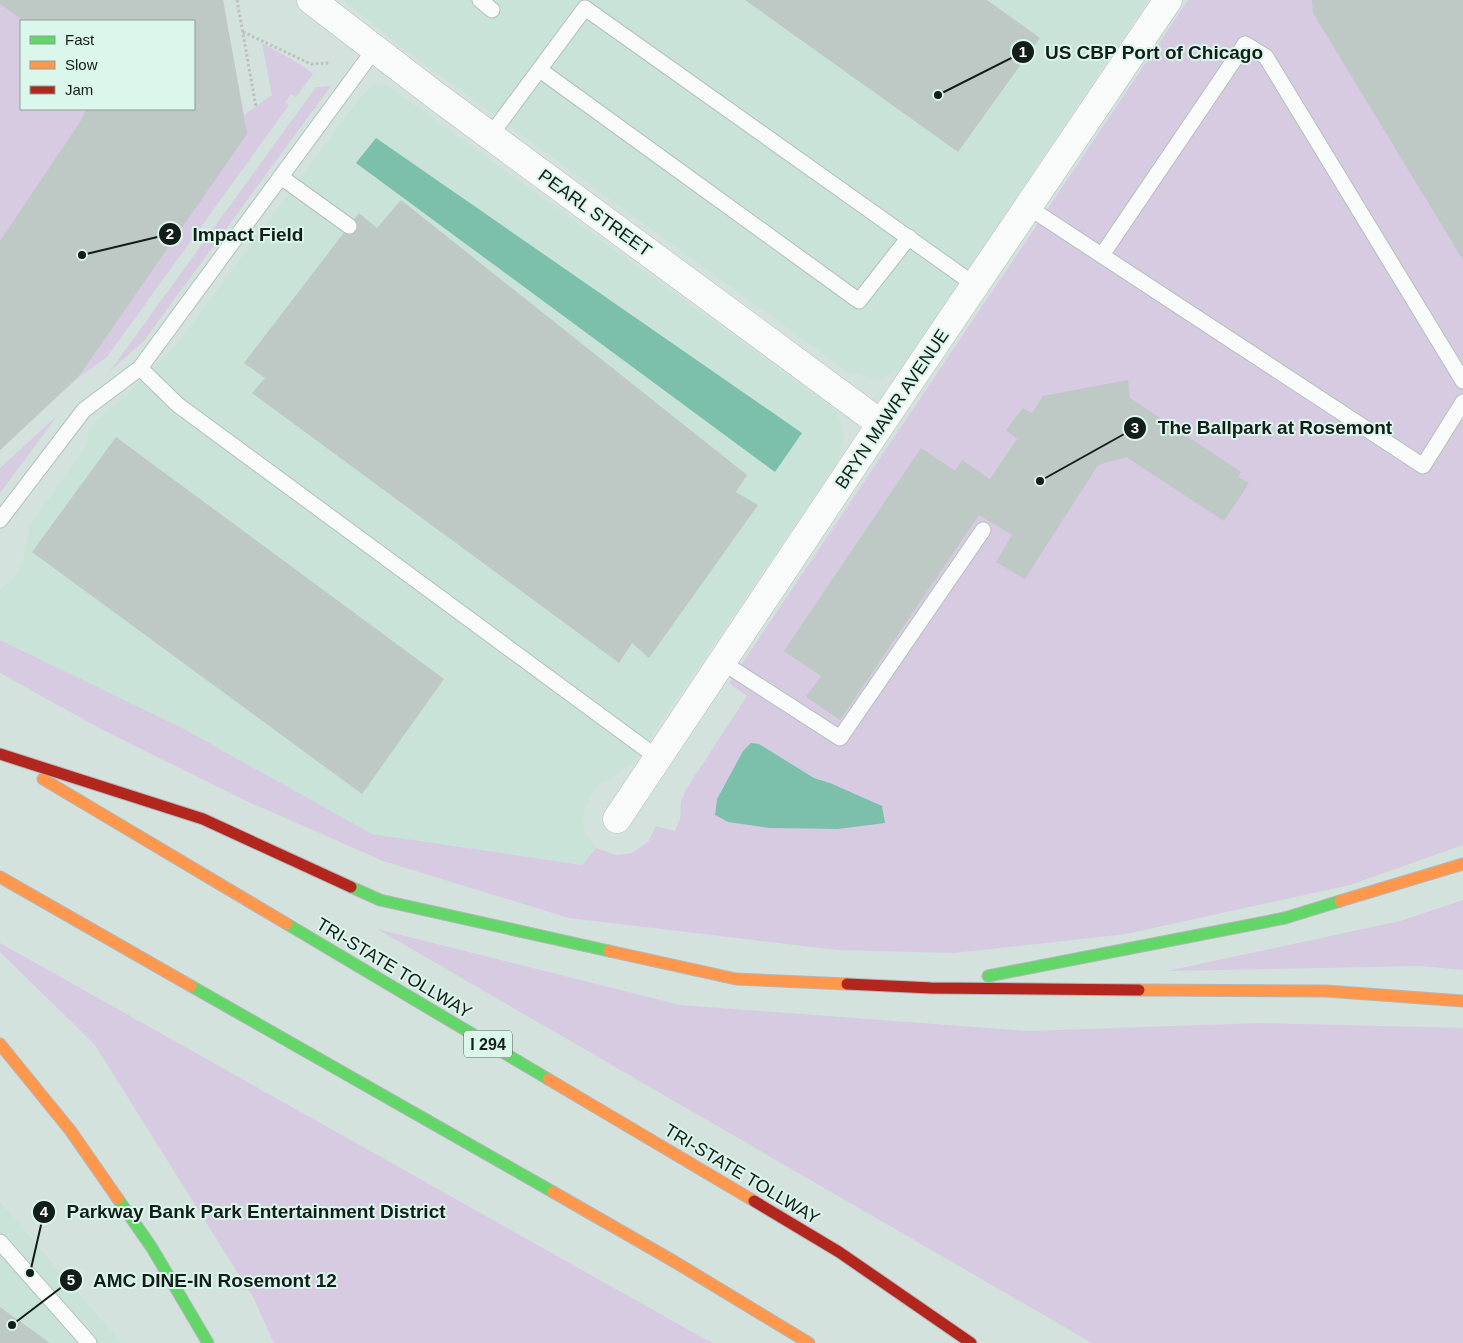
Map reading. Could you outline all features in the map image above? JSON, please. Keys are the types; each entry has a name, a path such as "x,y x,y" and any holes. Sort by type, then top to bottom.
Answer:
{"highway":[{"path":"0,754 203,820 380,900 736,979 931,988 1326,991 1463,1001"},
{"name":"TRI-STATE TOLLWAY","path":"0,754 839,1252 971,1343"},
{"path":"931,988 1285,918 1463,864"},
{"path":"0,877 666,1257 809,1343"},
{"path":"0,1044 75,1138 152,1248 208,1343"}],"street":[{"name":"PEARL STREET","path":"311,0 374,50 881,424"},
{"name":"BRYN MAWR AVENUE","path":"617,819 1168,0"}],"lane":[{"path":"480,0 492,10"},
{"path":"490,136 585,8 975,285"},
{"path":"1102,255 1245,44 1266,57 1463,381"},
{"path":"0,520 84,410 140,368 374,50"},
{"path":"540,70 860,301 909,237"},
{"path":"281,178 349,226"},
{"path":"1028,206 1423,466 1463,402"},
{"path":"140,368 178,405 658,758"},
{"path":"722,662 840,738 982,530"},
{"path":"0,1242 89,1343"}],"path":[{"path":"237,0 256,107"},
{"path":"242,32 310,64 330,63"}],"shaded area":[{"path":"0,0 223,0 244,115 272,95 262,43 300,64 313,74 296,97 291,94 285,102 289,105 107,357 79,377 0,450"},
{"path":"343,0 1148,0 901,369 878,379 848,372 406,51"},
{"path":"1188,0 1463,0 1463,845 1350,885 1126,934 954,953 837,950 569,918 383,861 242,799 99,728 0,673 0,640 184,729 372,834 582,865 596,848 616,855 632,853 648,842 656,826 675,831 680,819 681,801 687,788 747,696 729,683","holes":["759,744 814,778 830,783 885,822 838,829 770,828 728,822 715,815 717,799 743,751"]},
{"path":"387,85 837,411 844,435 837,463 633,763 595,788 583,814 584,831 596,848 583,865 372,834 184,729 0,640 0,589 16,577 25,553 30,525 87,445 88,433 96,420 128,393 176,345 361,96 372,86"},
{"path":"331,86 143,342 110,371 316,87"},
{"path":"376,138 802,433 775,472 356,163"},
{"path":"57,416 0,493 0,468"},
{"path":"751,743 759,744 814,778 882,806 885,823 838,829 769,828 728,822 715,815 717,799 743,751"},
{"path":"1463,900 1463,970 1420,966 1167,971 1400,921"},
{"path":"377,929 680,1005 1029,1031 1262,1023 1463,1028 1463,1343 1092,1343"},
{"path":"0,943 712,1343 274,1343 254,1299 95,1045 0,952"},
{"path":"0,1202 121,1343 0,1343"}],"building":[{"path":"0,0 223,0 247,134 79,376 0,450 0,241 80,122 86,110 195,110 195,20 23,20 0,4"},
{"path":"745,0 987,0 1040,38 958,152"},
{"path":"1312,0 1463,0 1463,260 1313,13"},
{"path":"401,200 747,475 736,492 758,505 649,658 632,643 619,663 252,393 265,378 244,363 359,213 377,228"},
{"path":"1128,380 1130,398 1241,472 1238,477 1249,483 1224,521 1126,457 1098,465 1025,579 996,562 1012,535 979,515 840,720 806,697 821,676 784,651 921,448 955,471 962,460 990,479 1017,439 1006,430 1023,408 1032,413 1043,396"},
{"path":"116,437 444,679 362,794 32,552"},
{"path":"0,1307 50,1343 0,1343"}],"traffic: fast":[{"path":"351,887 380,900 609,951"},
{"path":"988,976 1285,918 1340,901"},
{"path":"287,924 548,1079"},
{"path":"191,986 553,1192"},
{"path":"118,1199 152,1248 208,1343"}],"traffic: slow":[{"path":"43,779 287,924"},
{"path":"1340,901 1463,864"},
{"path":"0,877 191,986"},
{"path":"609,951 736,979 847,984"},
{"path":"1139,990 1326,991 1463,1001"},
{"path":"0,1044 70,1130 118,1199"},
{"path":"548,1079 754,1201"},
{"path":"553,1192 675,1262 809,1343"}],"traffic: jam":[{"path":"0,754 203,819 351,887"},
{"path":"847,984 931,988 1139,990"},
{"path":"754,1201 839,1252 971,1343"}],"place":[{"name":"US CBP Port of Chicago","path":"938,95"},
{"name":"Impact Field","path":"82,255"},
{"name":"The Ballpark at Rosemont","path":"1040,481"},
{"name":"Parkway Bank Park Entertainment District","path":"30,1273"},
{"name":"AMC DINE-IN Rosemont 12","path":"12,1325"}]}
